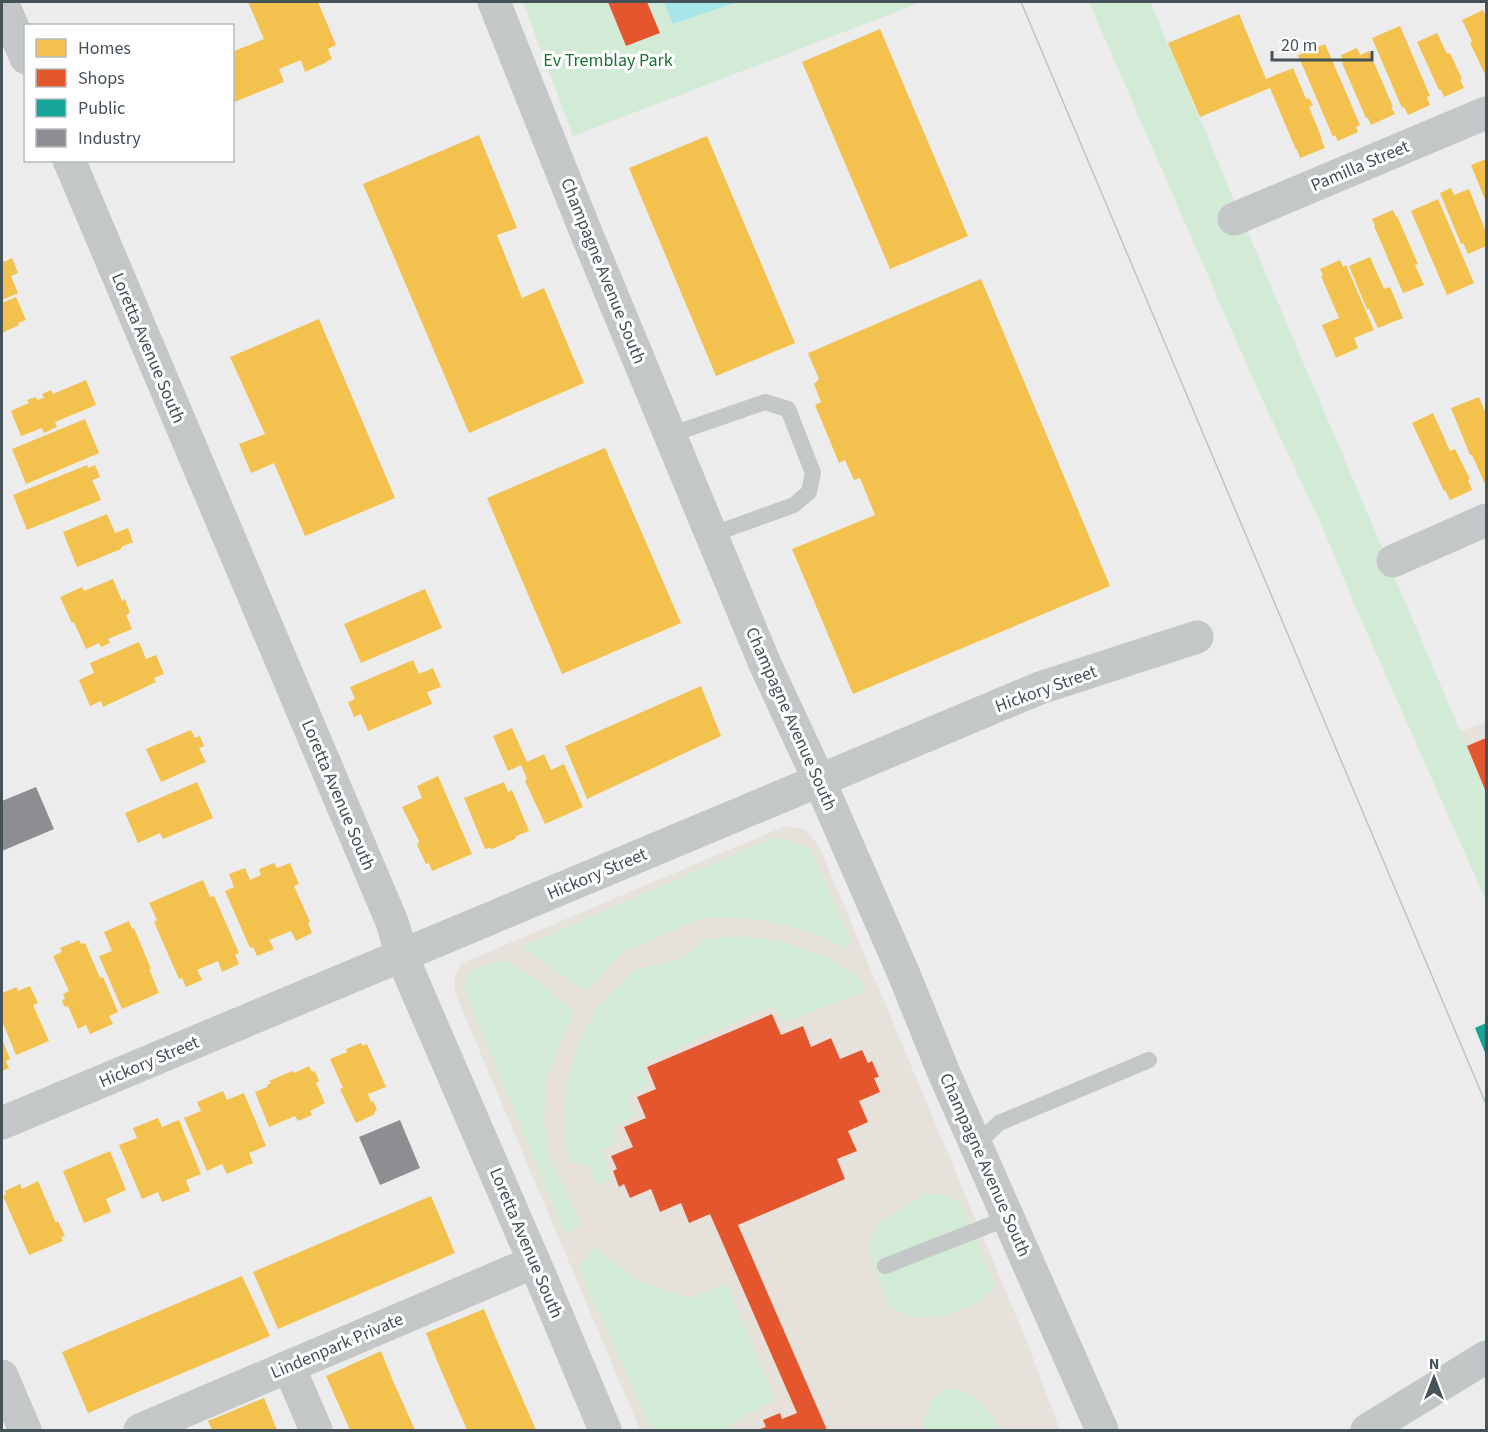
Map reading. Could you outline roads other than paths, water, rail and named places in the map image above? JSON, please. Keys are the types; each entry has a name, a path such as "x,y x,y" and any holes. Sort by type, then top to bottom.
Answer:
{"main road":[{"path":"1367,1431 1486,1357"}],"street":[{"path":"2,2 24,53"},
{"name":"Champagne Avenue South","path":"494,2 587,235 765,664 819,780 1102,1431"},
{"name":"Pamilla Street","path":"1234,219 1486,113"},
{"name":"Loretta Avenue South","path":"70,162 387,911 402,956 605,1431"},
{"path":"1393,561 1486,520"},
{"name":"Hickory Street","path":"2,1123 1040,688 1197,637"},
{"name":"Lindenpark Private","path":"140,1431 534,1262"},
{"path":"289,1367 316,1431"},
{"path":"2,1376 25,1431"}],"lane":[{"path":"670,435 765,402 788,409 813,473 809,492 794,506 711,535"},
{"path":"976,1145 999,1123 1149,1060"},
{"path":"885,1266 1008,1218"}],"water":[{"path":"664,2 737,2 673,24"}],"tram line":[{"path":"1021,2 1486,1104"}],"park label":[{"name":"Ev Tremblay Park","path":"608,60"}]}
